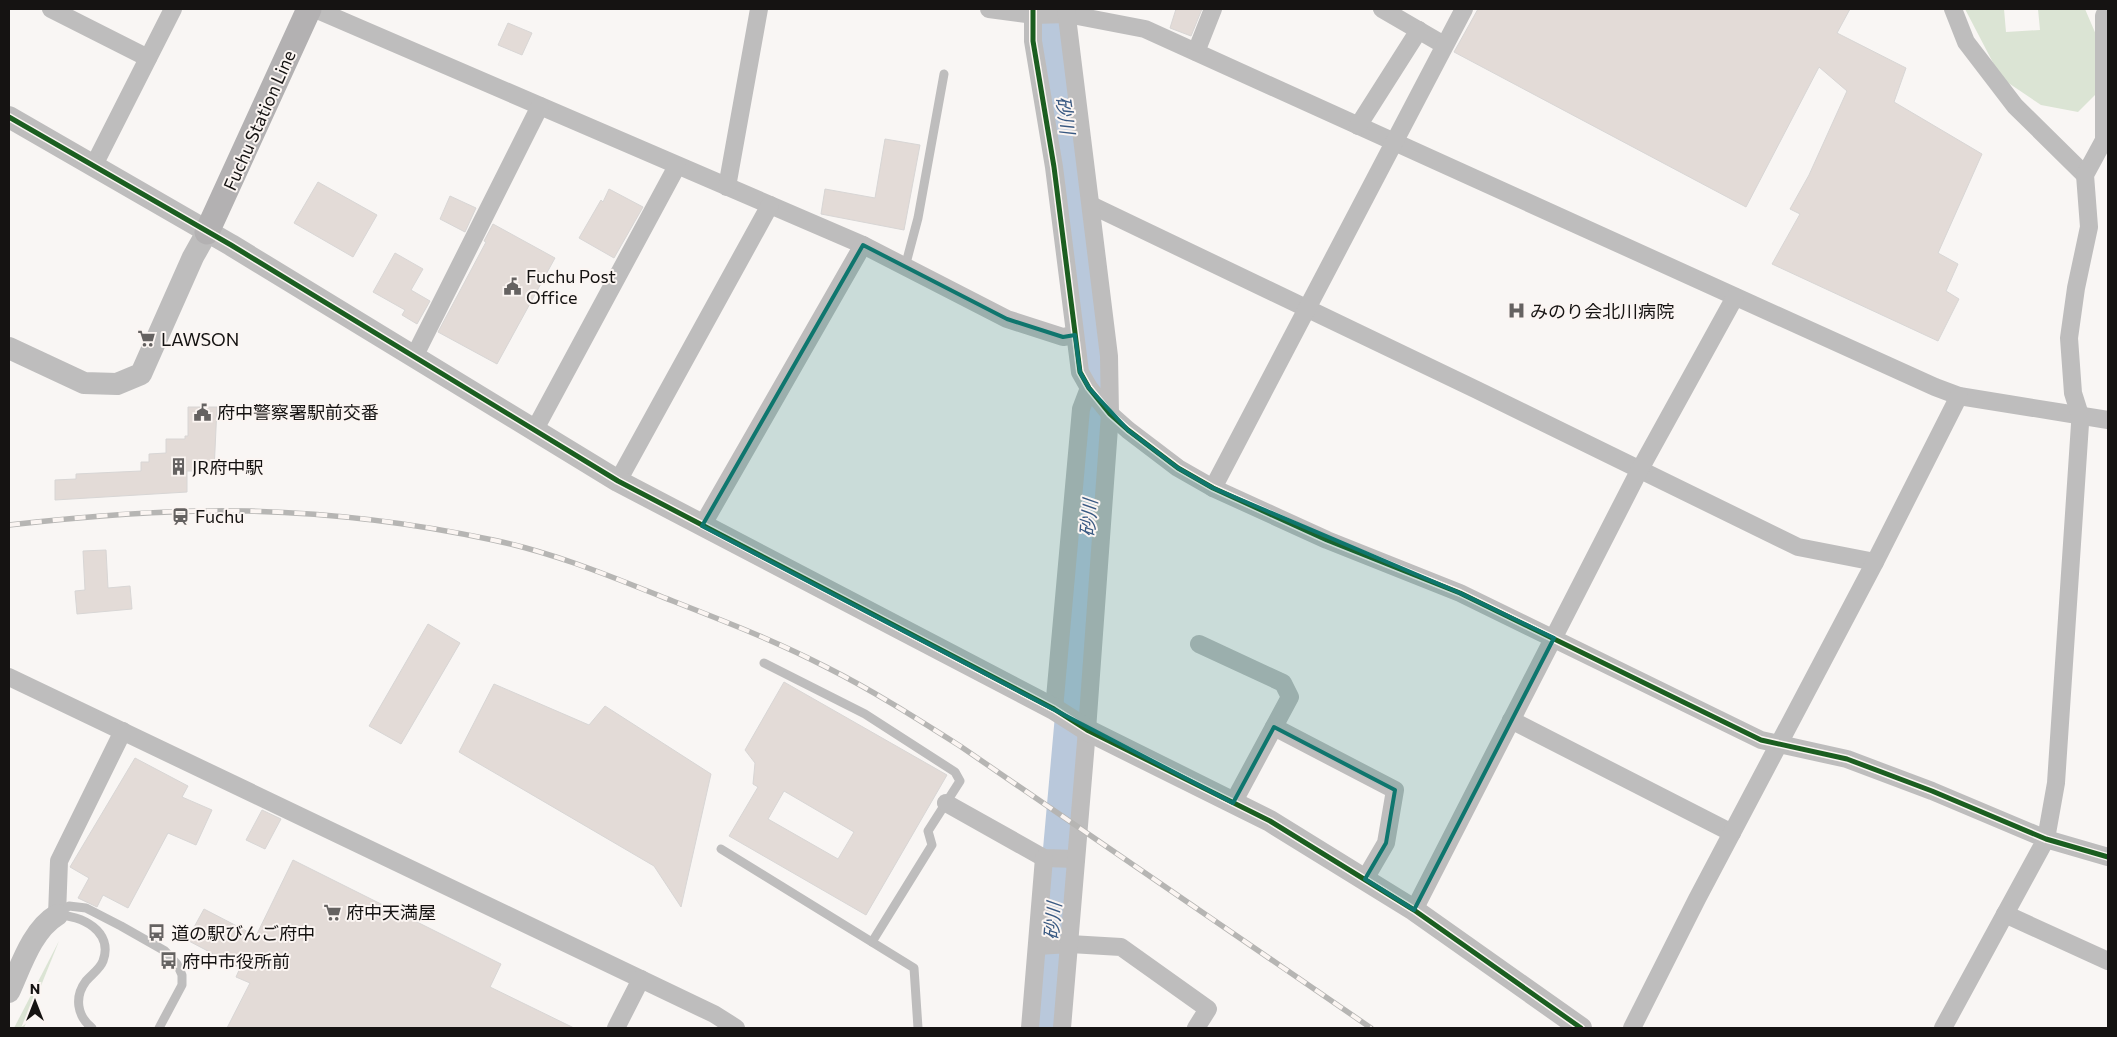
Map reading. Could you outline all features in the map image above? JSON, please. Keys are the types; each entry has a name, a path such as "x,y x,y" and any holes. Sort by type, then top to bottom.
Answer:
{"main road":[{"name":"Fuchu Station Line","path":"207,232 309,9"}],"street":[{"path":"51,9 148,58"},
{"path":"94,165 173,9"},
{"path":"315,9 862,245 1007,319 1063,337 1075,335"},
{"path":"727,187 759,9"},
{"path":"989,9 1033,12 1066,11 1145,29 1926,383 1959,396 2108,420"},
{"path":"1196,52 1213,9"},
{"path":"1382,9 1444,46"},
{"path":"1213,488 1464,9"},
{"path":"1953,9 1966,42 2015,106 2096,167"},
{"path":"1943,1028 2046,839 2056,783 2080,415 2073,393 2069,338 2076,288 2089,227 2096,167 2104,140 2104,16 2107,9"},
{"path":"1062,1028 1087,730 1110,414 1109,356 1066,11"},
{"path":"1033,12 1033,41 1054,167 1080,372 1089,388 1110,414 1178,468 1213,488 1327,540 1460,593 1761,740 1847,759 1932,791 2046,839 2108,857"},
{"path":"1358,126 1419,30"},
{"path":"414,357 540,106"},
{"path":"9,117 207,232 618,481 1054,709 1087,730 1270,821 1414,910 1581,1028"},
{"path":"534,431 677,166"},
{"path":"618,481 770,205"},
{"path":"1090,205 1477,390 1639,471 1798,547 1875,562"},
{"path":"9,348 84,383 116,384 142,374 193,257 207,232"},
{"path":"702,526 862,245"},
{"path":"1414,910 1639,471 1735,297"},
{"path":"1054,709 1081,409 1089,388"},
{"path":"1632,1028 1732,832 1875,562 1959,396"},
{"path":"1199,644 1283,683 1290,697 1233,803"},
{"path":"9,677 714,1014 736,1028"},
{"path":"1511,720 1732,832"},
{"path":"1274,727 1395,790 1386,843 1365,879"},
{"path":"9,992 39,930 49,919 57,914 59,860 123,731"},
{"path":"946,803 1044,858 1076,859"},
{"path":"1030,1028 1044,858"},
{"path":"2005,914 2108,961"},
{"path":"1037,946 1070,944 1121,947 1208,1009 1196,1028"},
{"path":"616,1028 641,980"}],"lane":[{"path":"905,267 918,218 944,74"},
{"path":"764,663 866,714 955,772 960,782 928,831 932,846 872,942"},
{"path":"721,849 914,968 918,1028"},
{"path":"57,914 69,906 86,908 165,951 177,964 182,975 182,985 160,1028"},
{"path":"57,914 70,914 88,923 96,928 103,940 105,952 103,960 80,991 78,1009 82,1019 92,1028"}],"highlighted area":[{"path":"863,245 1007,319 1063,337 1075,335 1080,372 1089,388 1128,430 1178,468 1213,488 1460,593 1554,638 1414,910 1365,879 1386,843 1395,790 1274,727 1233,803 702,526"}],"green space":[{"path":"1965,9 2004,9 2006,32 2040,30 2038,9 2085,9 2097,37 2096,94 2078,112 2041,105 2001,78"},
{"path":"59,941 24,1028 14,1028"}],"building":[{"path":"1176,9 1202,9 1191,36 1170,28"},
{"path":"1478,9 1850,9 1837,33 1906,68 1894,102 1982,154 1938,253 1958,264 1946,291 1959,299 1938,341 1772,264 1800,214 1790,209 1809,175 1847,91 1819,67 1746,207 1454,52"},
{"path":"508,23 532,33 522,55 498,45"},
{"path":"885,139 920,145 904,230 821,214 825,189 875,198"},
{"path":"318,182 377,215 353,257 294,223"},
{"path":"609,189 643,207 614,258 579,238 601,200 603,202"},
{"path":"450,196 476,208 465,232 440,219"},
{"path":"493,224 555,258 497,364 438,332 486,242 484,241"},
{"path":"395,253 423,269 411,290 430,301 417,324 402,315 405,310 373,292"},
{"name":"JR府中駅","path":"188,407 217,407 214,471 187,471 187,492 55,500 55,480 76,479 76,474 141,471 141,462 149,462 149,454 166,453 166,439 185,439 185,436 188,436"},
{"path":"106,550 108,588 130,586 132,609 77,614 75,591 85,590 83,551"},
{"path":"428,624 460,643 401,744 369,726"},
{"path":"784,682 947,775 866,915 729,836 758,787 753,784 755,763 745,750","holes":["784,791 854,832 838,859 768,819"]},
{"path":"494,684 589,725 605,706 711,774 681,907 654,866 459,752"},
{"path":"135,758 188,786 182,797 212,810 196,845 168,833 128,908 103,895 97,907 78,898 89,878 70,867"},
{"path":"262,810 281,819 265,849 246,840"},
{"name":"府中天満屋","path":"293,860 501,964 490,987 574,1028 227,1028 250,983 236,977 240,968 187,940 204,909 256,936"}],"waterway":[{"name":"砂川","path":"1043,1028 1097,426 1098,351 1052,9"}],"railway":[{"path":"9,525 159,512 249,511 311,514 403,524 463,534 515,545 557,557 598,572 765,638 826,667 877,695 960,746 1371,1028"}],"cycle path":[{"path":"1033,9 1033,41 1054,167 1080,372 1089,388 1110,414 1128,430 1178,468 1213,488 1327,540 1460,593 1761,740 1847,759 1932,791 2046,839 2108,857"},
{"path":"9,117 231,245 618,481 1054,709 1087,730 1270,821 1414,910 1581,1028"}],"place":[{"name":"Fuchu Post Office","path":"512,286"},
{"name":"みのり会北川病院","path":"1516,311"},
{"name":"LAWSON","path":"147,339"},
{"name":"府中警察署駅前交番","path":"203,412"},
{"name":"JR府中駅","path":"178,467"},
{"name":"Fuchu","path":"181,516"},
{"name":"府中天満屋","path":"332,912"},
{"name":"道の駅びんご府中","path":"157,933"},
{"name":"府中市役所前","path":"168,961"}]}
